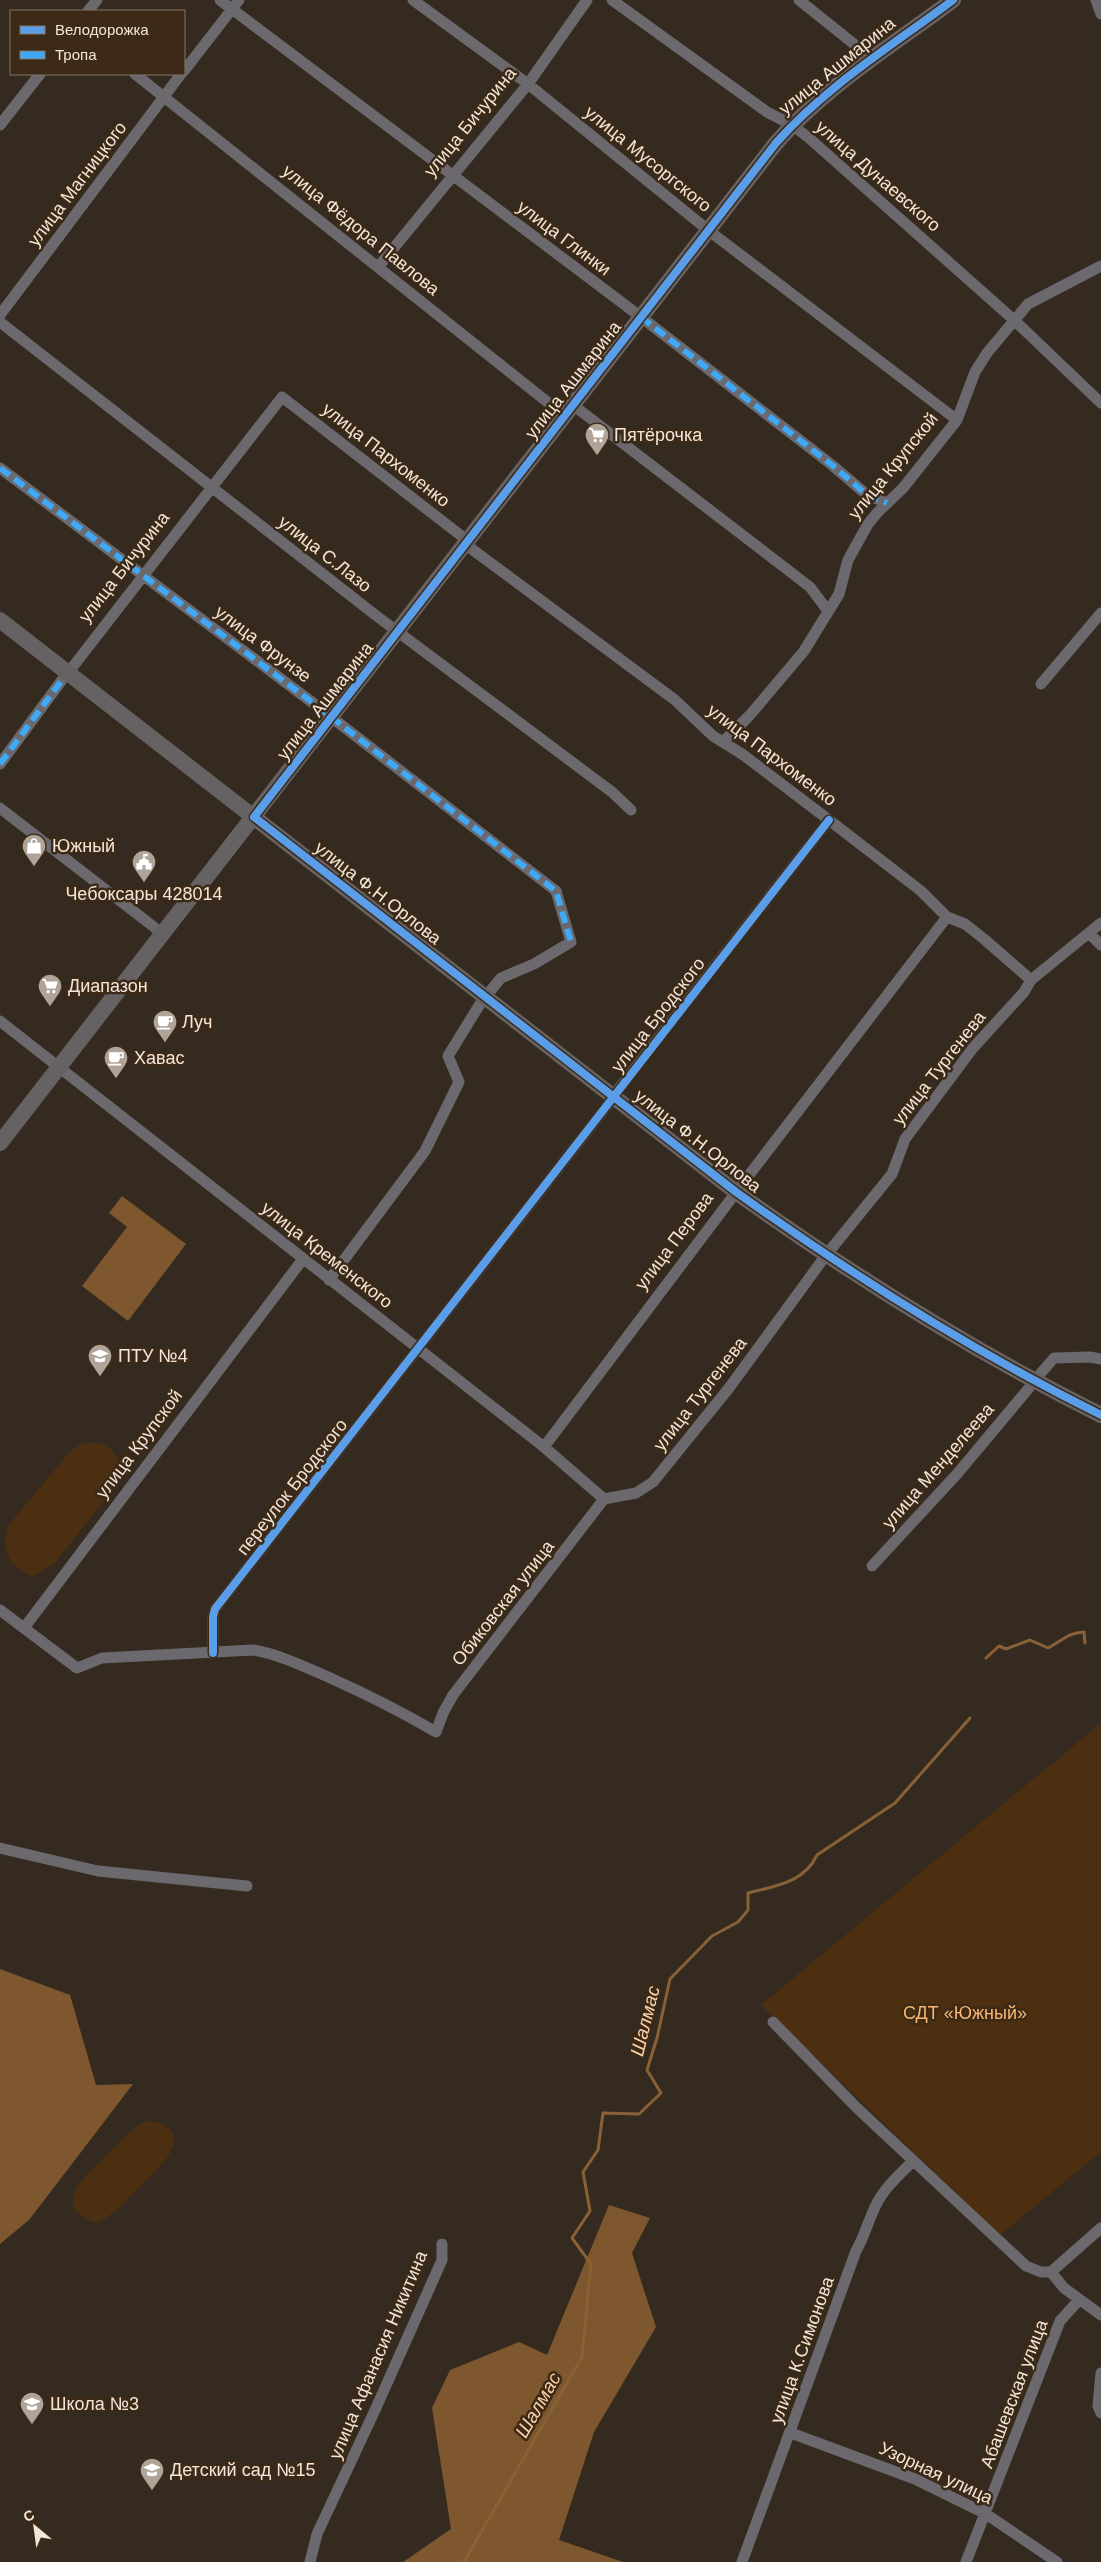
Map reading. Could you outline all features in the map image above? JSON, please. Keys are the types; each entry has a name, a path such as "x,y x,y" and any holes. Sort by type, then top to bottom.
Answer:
{"street":[{"path":"89,10 97,0"},
{"name":"улица Глинки","path":"220,0 641,317 819,454 867,495 887,503"},
{"name":"улица Магницкого","path":"185,69 239,0"},
{"name":"улица Мусоргского","path":"413,0 528,84 708,230 957,420"},
{"name":"улица Бичурина","path":"379,266 528,84 588,0"},
{"name":"улица Дунаевского","path":"612,0 767,112 792,125 1014,320 1101,403"},
{"path":"799,0 854,44 869,63"},
{"name":"улица Ашмарина","path":"0,1144 708,230 792,125 869,63 953,0"},
{"path":"1096,0 1101,14"},
{"path":"0,125 39,75"},
{"name":"улица Фёдора Павлова","path":"136,75 379,266 569,411 810,587 828,611"},
{"name":"улица Магницкого","path":"0,315 181,75"},
{"name":"улица Крупской","path":"724,742 750,715 804,651 839,594 848,560 868,524 903,488 957,420 975,372 987,353 1028,304 1101,266"},
{"name":"улица С.Лазо","path":"0,322 211,488 612,792 631,810"},
{"name":"улица Бичурина","path":"0,764 141,576 282,397"},
{"name":"улица Пархоменко","path":"282,397 466,543 675,700 712,736 724,742 829,820 921,891 947,917 972,929 1031,980"},
{"name":"улица Фрунзе","path":"0,468 141,576 331,717 556,891 571,942 534,964 501,978 483,1000"},
{"path":"1041,684 1101,613"},
{"name":"улица Ф.Н.Орлова","path":"0,620 65,676 250,821 612,1099 734,1196 932,1332 1032,1384 1101,1415"},
{"name":"улица Ф.Н.Орлова","path":"0,632 65,676"},
{"path":"0,808 163,934"},
{"name":"улица Бродского","path":"419,1348 829,820"},
{"name":"улица Перова","path":"544,1447 947,917"},
{"name":"улица Тургенева","path":"604,1499 636,1493 653,1482 729,1388 824,1258 892,1174 905,1139 973,1048 1024,992 1031,980 1090,934 1101,923"},
{"path":"1090,934 1101,945"},
{"path":"329,1280 425,1151 459,1082 448,1056 483,1000"},
{"name":"улица Кременского","path":"0,1021 329,1280 419,1348 544,1447 604,1499"},
{"name":"улица Крупской","path":"24,1628 303,1259"},
{"name":"переулок Бродского","path":"213,1653 212,1617 215,1609 419,1348"},
{"name":"улица Менделеева","path":"872,1566 957,1474 1054,1358 1090,1357 1101,1359"},
{"name":"улица Ф.Н.Орлова","path":"1032,1384 1101,1426"},
{"name":"Обиковская улица","path":"213,1653 253,1650 308,1668 390,1705 436,1732 443,1713 453,1696 604,1499"},
{"path":"0,1610 77,1668 102,1658 213,1653"},
{"path":"0,1848 98,1871 247,1886"},
{"path":"773,2022 857,2108 1026,2266 1041,2272 1051,2272 1101,2228"},
{"name":"улица К.Симонова","path":"742,2562 856,2251 868,2230 875,2207 886,2189 913,2160"},
{"name":"улица Афанасия Никитина","path":"310,2562 317,2534 442,2260 442,2244"},
{"path":"1051,2272 1064,2288 1101,2315"},
{"name":"Абашевская улица","path":"966,2562 1060,2321 1079,2300"},
{"path":"1101,2373 1098,2406 1101,2413"},
{"name":"Узорная улица","path":"791,2432 915,2479 986,2514 1057,2562"}],"green space":[{"path":"100,1443 107,1446 115,1454 120,1464 120,1481 54,1564 33,1576 25,1573 13,1563 6,1550 5,1543 8,1526 72,1449 81,1444"},
{"name":"СДТ «Южный»","path":"1101,1723 1101,2152 1000,2235 761,2005"},
{"path":"148,2120 164,2125 172,2132 174,2140 172,2150 166,2159 126,2202 109,2216 96,2223 82,2216 75,2209 73,2200 80,2183 125,2137"}],"shaded area":[{"path":"122,1196 186,1244 128,1321 82,1286 127,1227 109,1213"},
{"path":"0,1969 70,1995 96,2085 133,2084 29,2220 0,2244"},
{"path":"609,2205 650,2218 632,2253 656,2327 594,2432 559,2540 623,2562 403,2562 451,2529 432,2408 450,2370 519,2342 547,2355"}],"waterway":[{"name":"Шалмас","path":"986,1658 999,1646 1006,1649 1030,1640 1048,1648 1069,1636 1084,1632 1085,1643"},
{"name":"Шалмас","path":"464,2562 582,2357 591,2264 572,2238 590,2211 583,2172 598,2150 603,2113 639,2114 661,2093 647,2070 657,2038 670,1979 712,1936 738,1922 748,1910 748,1893 788,1882 797,1877 805,1872 817,1855 895,1803 970,1718"}],"marked path":[{"path":"641,317 832,465 867,495 887,503"},
{"path":"0,468 313,703 556,891 571,942"},
{"path":"0,764 62,680"}],"cycle path":[{"path":"953,0 838,85 816,103 776,143 254,817 736,1192 824,1253 914,1311 960,1339 1101,1415"},
{"path":"213,1653 213,1617 215,1609 829,820"}],"place":[{"name":"Пятёрочка","path":"597,456"},
{"name":"Южный","path":"34,867"},
{"name":"Чебоксары 428014","path":"144,883"},
{"name":"Диапазон","path":"50,1007"},
{"name":"Луч","path":"165,1043"},
{"name":"Хавас","path":"116,1079"},
{"name":"ПТУ №4","path":"100,1377"},
{"name":"Школа №3","path":"32,2425"},
{"name":"Детский сад №15","path":"152,2491"}]}
